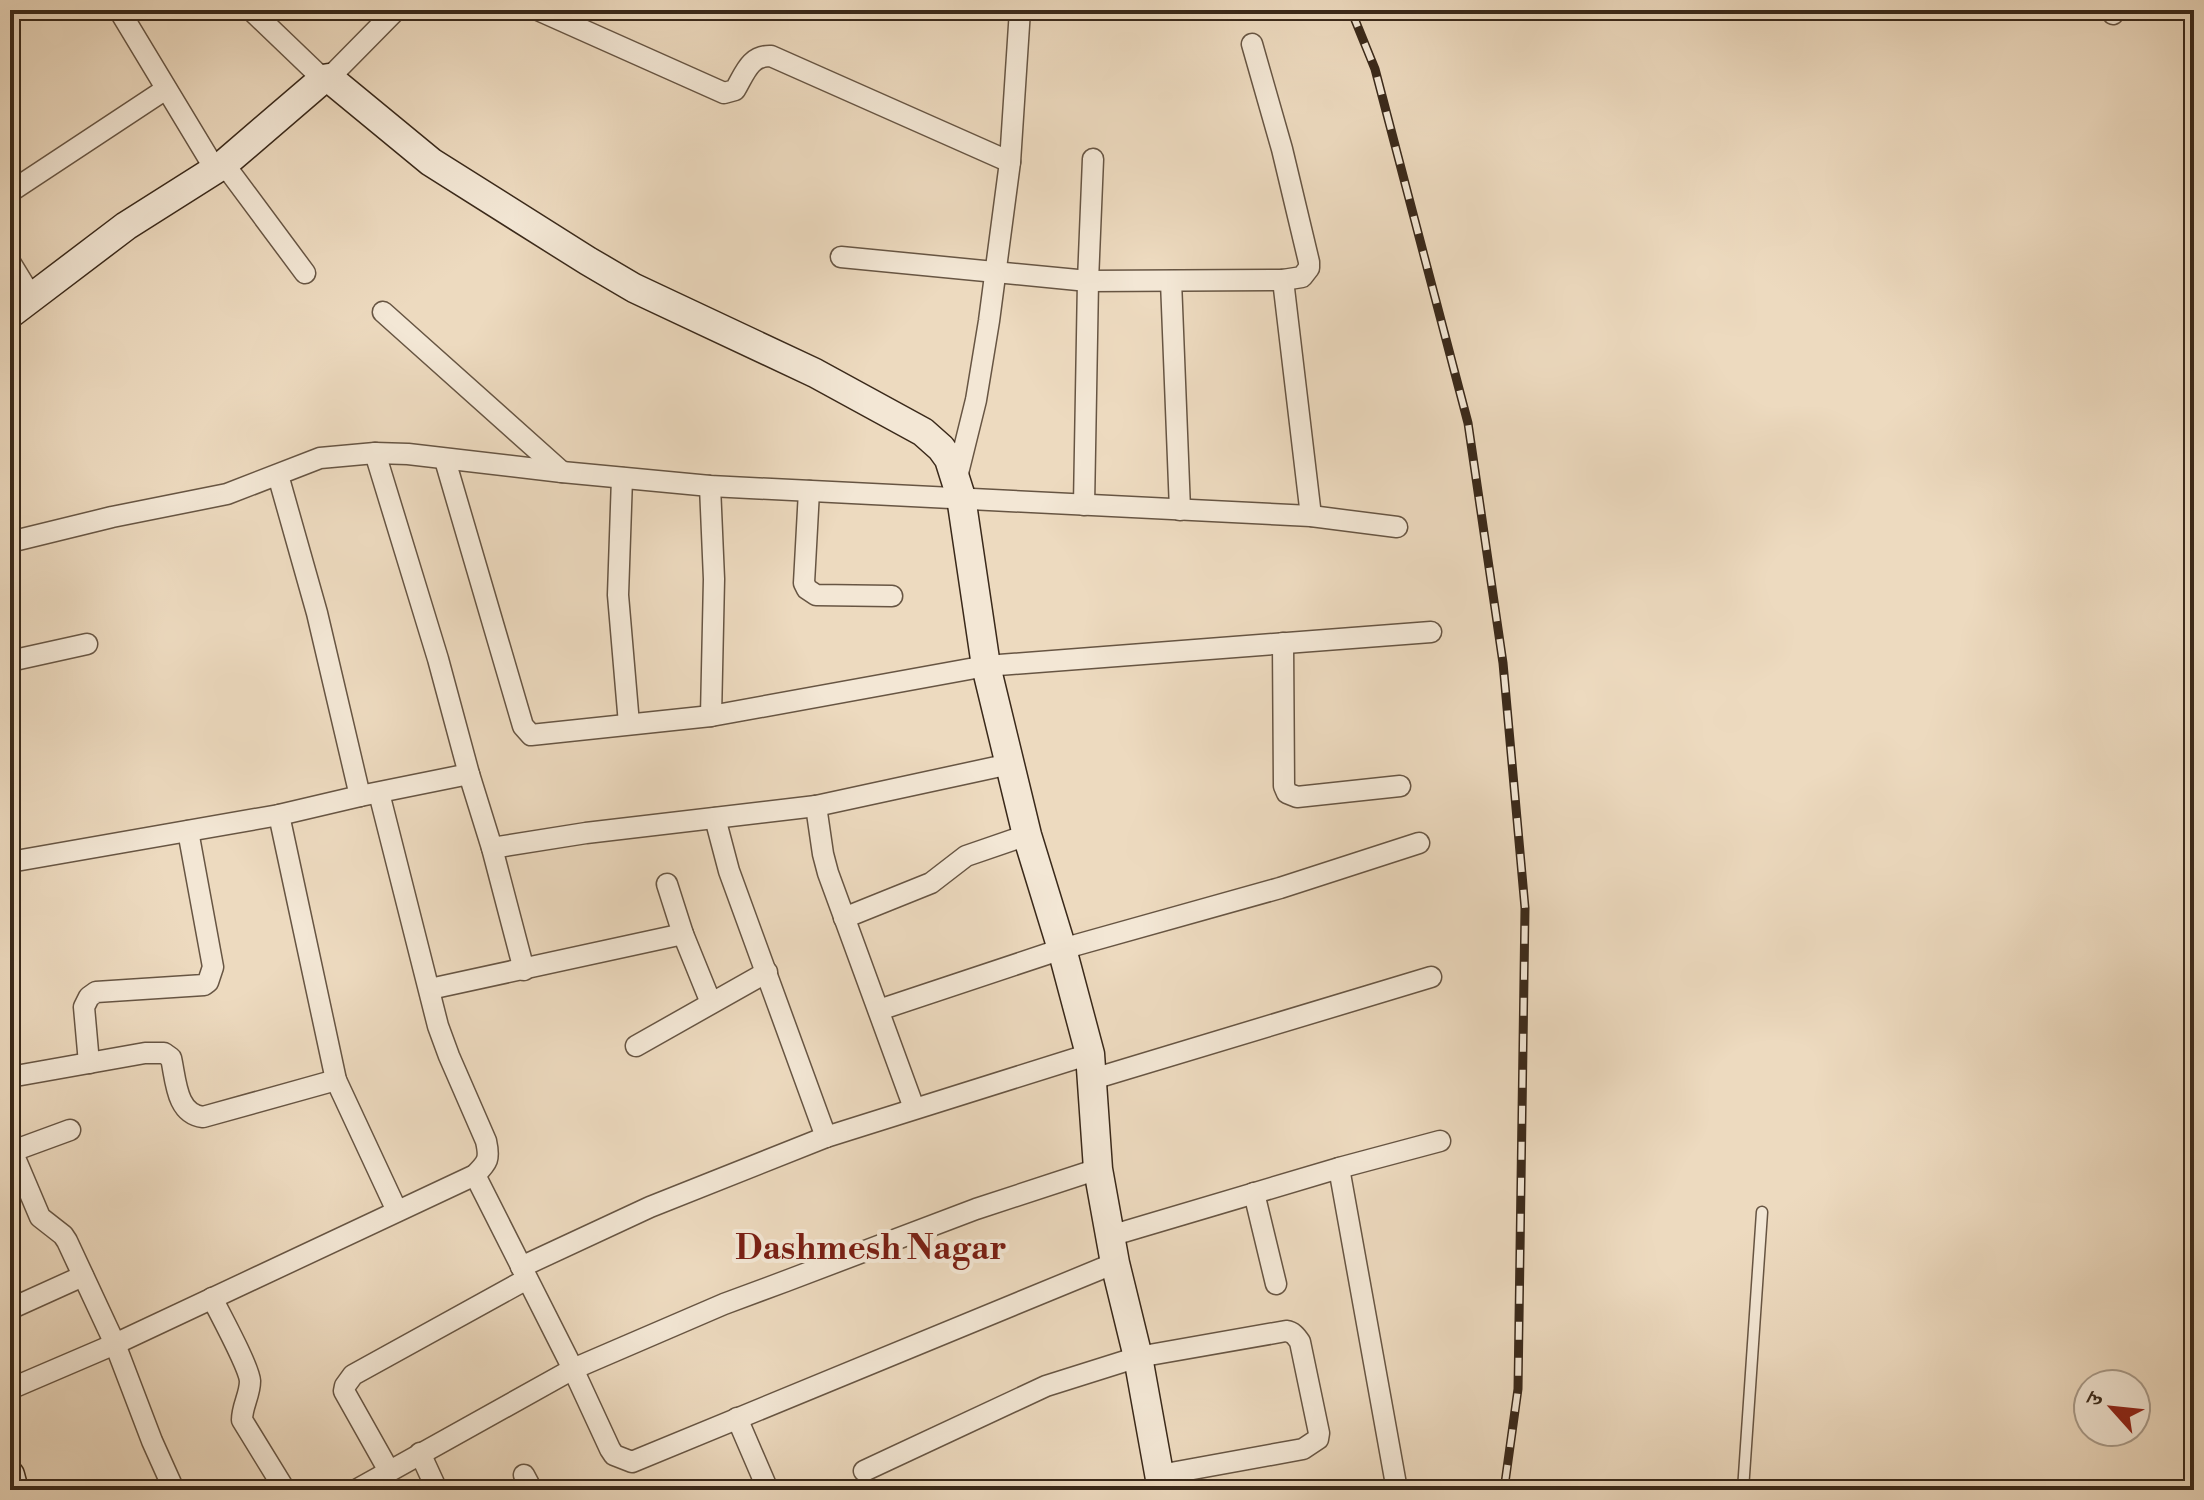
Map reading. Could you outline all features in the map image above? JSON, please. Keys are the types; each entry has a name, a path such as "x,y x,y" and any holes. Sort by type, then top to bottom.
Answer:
{"street":[{"path":"119,10 166,89 220,167 305,273"},
{"path":"251,10 326,79 431,162 634,288 815,373 923,432 949,459 959,489 986,666 1027,835 1062,949 1092,1066 1098,1169 1138,1357 1161,1482 1303,1449 1318,1439 1319,1433 1300,1342 1292,1332 1286,1331 1138,1357 1046,1386 864,1471"},
{"path":"10,262 21,306 126,226 220,167 326,79 396,10"},
{"path":"538,10 724,93 735,90 757,57 771,56 1010,162"},
{"path":"959,489 983,359 1010,162 1020,10"},
{"path":"841,257 1088,281 1283,280 1302,277 1309,268 1309,262 1282,149 1252,44"},
{"path":"10,192 166,89"},
{"path":"1084,505 1093,159"},
{"path":"1283,280 1311,516"},
{"path":"1171,281 1180,510"},
{"path":"383,312 562,472"},
{"path":"10,542 227,494 320,458 375,453 710,486 809,491 959,489 1084,505 1311,516 1397,527"},
{"path":"375,453 410,562 524,970"},
{"path":"445,460 523,726 531,735 711,716 986,666 1431,632"},
{"path":"10,1389 115,1344 475,1175 486,1164 489,1154 438,1026 430,989 278,475"},
{"path":"622,478 618,595 629,724"},
{"path":"710,486 714,579 711,716"},
{"path":"809,491 804,583 807,589 816,595 892,596"},
{"path":"1283,643 1284,786 1287,793 1297,797 1400,786"},
{"path":"10,661 87,644"},
{"path":"492,848 586,833 816,806 1010,764"},
{"path":"10,862 279,815 469,774"},
{"path":"816,806 823,854 914,1108"},
{"path":"279,815 336,1080 397,1211"},
{"path":"715,818 729,871 826,1137"},
{"path":"89,1063 84,1007 89,997 96,992 204,985 211,975 213,967 188,831"},
{"path":"844,918 931,883 966,856 1027,835"},
{"path":"879,1010 1062,949 1252,896 1419,843"},
{"path":"667,884 711,1003"},
{"path":"430,989 683,934"},
{"path":"636,1046 767,972"},
{"path":"389,1471 344,1391 348,1380 524,1273 650,1207 826,1137 914,1108 1092,1066 1431,977"},
{"path":"10,1077 145,1053 164,1053 171,1058 182,1106 194,1116 203,1117 336,1080"},
{"path":"70,1130 11,1152 40,1217 63,1235 83,1276 115,1344 174,1490"},
{"path":"475,1175 610,1449 614,1455 632,1462 1113,1249 1254,1193 1440,1141"},
{"path":"1339,1168 1397,1490"},
{"path":"356,1490 573,1369 761,1290 976,1209 1098,1169"},
{"path":"1254,1193 1276,1284"},
{"path":"10,1309 83,1276"},
{"path":"212,1298 249,1374 242,1420 285,1490"},
{"path":"737,1418 768,1490"},
{"path":"420,1453 437,1490"},
{"path":"10,1475 14,1490"}],"lane":[{"path":"1743,1490 1762,1212"}],"railway":[{"path":"1351,10 1375,69 1468,423 1503,663 1525,908 1518,1389 1504,1490"}],"district":[{"name":"Dashmesh Nagar","path":"871,1247"}]}
